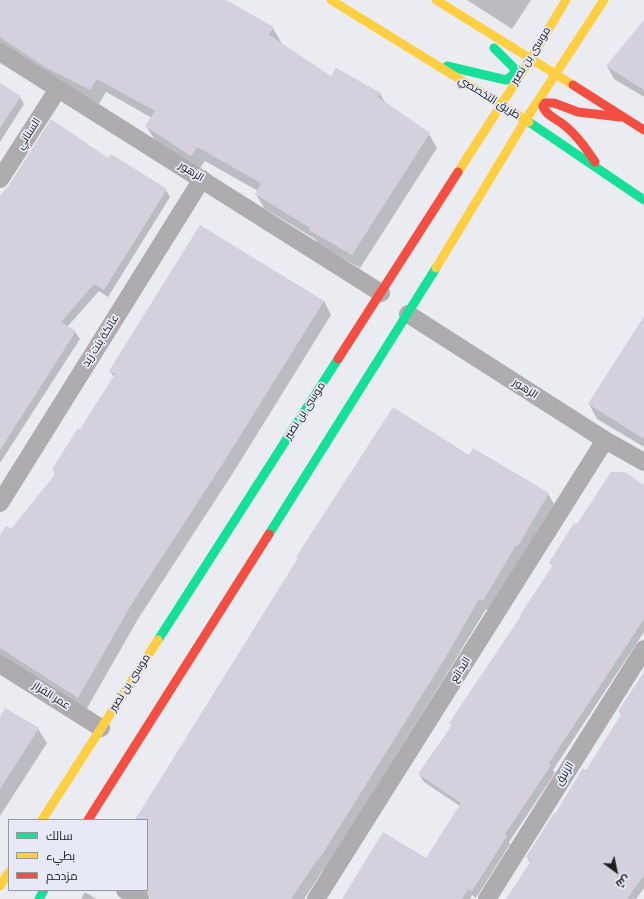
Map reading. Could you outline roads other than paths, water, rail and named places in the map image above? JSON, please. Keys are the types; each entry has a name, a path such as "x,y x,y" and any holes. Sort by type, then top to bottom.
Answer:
{"street":[{"name":"طريق التخصصي","path":"331,0 500,104 644,200"},
{"path":"436,0 644,130"},
{"name":"موسى بن نصير","path":"43,819 381,293 500,104 530,60 566,0"},
{"path":"559,55 565,53 604,0"},
{"path":"434,64 467,70 506,80 513,76 515,69 462,16"},
{"path":"547,49 544,46 552,24"},
{"path":"89,819 408,314 525,120 580,33"},
{"name":"الزهور","path":"0,52 381,293"},
{"name":"السناني","path":"0,179 58,89"},
{"path":"601,171 574,132 569,127 547,113 543,106 545,103 550,101 578,112 625,118"},
{"path":"478,140 494,128 502,129 510,135 502,158"},
{"name":"عاتكة بنت زيد","path":"0,503 202,179"},
{"name":"الزهور","path":"408,314 605,440 644,462"},
{"name":"البدائع","path":"316,899 605,440"},
{"name":"الزنبق","path":"487,899 644,649"},
{"name":"عمر القزاز","path":"0,664 101,728"},
{"path":"0,886 8,874"},
{"path":"127,891 140,899"}]}
